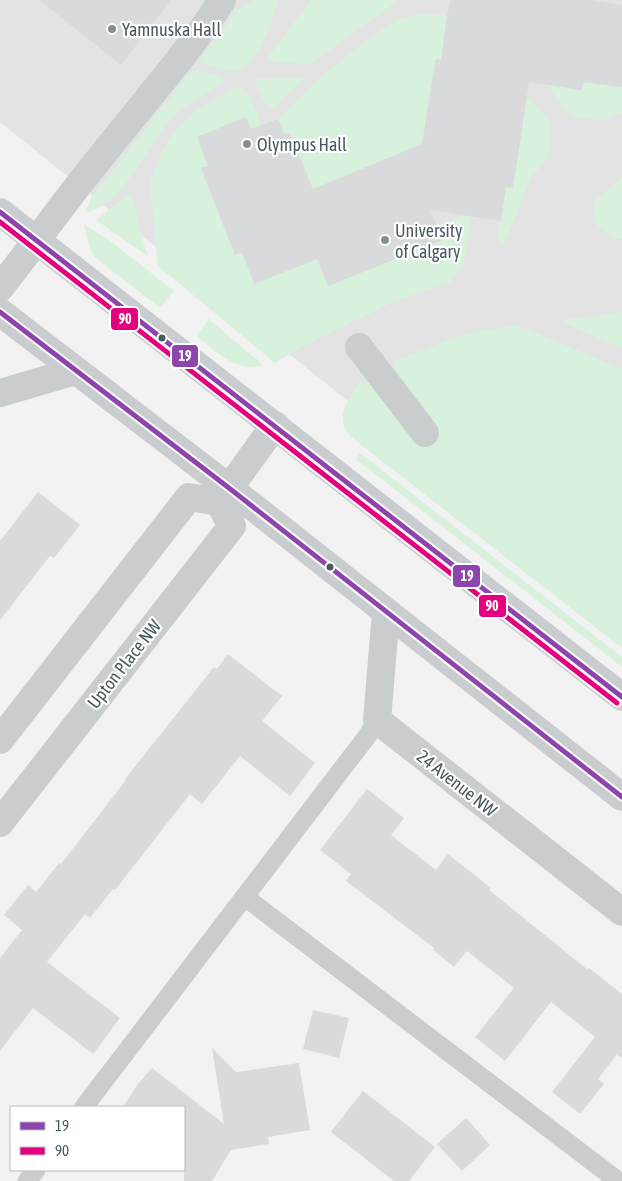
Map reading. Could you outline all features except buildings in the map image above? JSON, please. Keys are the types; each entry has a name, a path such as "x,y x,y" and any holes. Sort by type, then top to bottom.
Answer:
{"street":[{"path":"0,288 64,203 178,62 210,20 222,0"},
{"path":"0,212 622,697"},
{"path":"0,312 75,371 224,495 386,612 622,797"},
{"path":"359,347 425,433"},
{"path":"0,393 75,371"},
{"path":"224,495 275,425"},
{"path":"0,740 189,497 224,495"},
{"name":"Upton Place NW","path":"0,823 232,526 224,495"},
{"path":"377,720 386,612"},
{"name":"24 Avenue NW","path":"377,720 622,912"}],"lane":[{"path":"85,1106 368,735 377,720"},
{"path":"245,897 618,1181"}],"shaded area":[{"name":"University of Calgary","path":"0,0 622,0 622,621 0,122"}],"green space":[{"path":"254,0 278,0 263,41 250,61 243,68 236,71 198,62 238,10"},
{"path":"311,0 399,0 309,65 266,60"},
{"path":"420,14 447,15 441,60 435,59 425,124 427,158 362,169 323,185 309,198 306,173 290,133 284,134 278,119 323,75 370,38 398,20"},
{"path":"192,70 223,76 224,83 178,112 163,129 125,184 114,196 89,212 86,210 91,198"},
{"path":"302,77 303,80 274,108 267,107 255,84 257,79"},
{"path":"583,82 622,87 622,113 602,121 574,117 562,107 547,84 582,89"},
{"path":"233,88 242,88 250,96 262,125 251,129 246,117 198,137 208,166 201,169 235,255 242,252 254,284 317,259 328,286 443,239 437,227 464,215 470,216 467,252 457,275 450,282 393,302 300,348 275,363 158,266 150,183 157,163 168,140 194,112"},
{"path":"527,96 548,120 551,137 548,157 531,178 503,246 497,239 506,187 513,188"},
{"path":"622,177 622,239 614,239 599,227 595,220 595,200"},
{"path":"131,193 147,256 96,220"},
{"path":"84,224 110,241 174,291 160,308 96,258 90,250"},
{"path":"622,311 622,348 568,325 564,320 602,315"},
{"path":"209,319 263,365 254,367 236,363 219,354 196,336"},
{"path":"517,325 622,369 622,648 351,437 343,423 344,409 360,382 371,383 394,371 395,361 474,332"},
{"path":"360,453 622,657 622,667 356,459"}],"transit line":[{"name":"19","path":"0,212 622,697"},
{"name":"90","path":"0,222 617,703"},
{"name":"19","path":"0,312 229,488 622,797"}],"place":[{"name":"Yamnuska Hall","path":"112,29"},
{"name":"Olympus Hall","path":"247,144"},
{"name":"University of Calgary","path":"385,240"}]}
